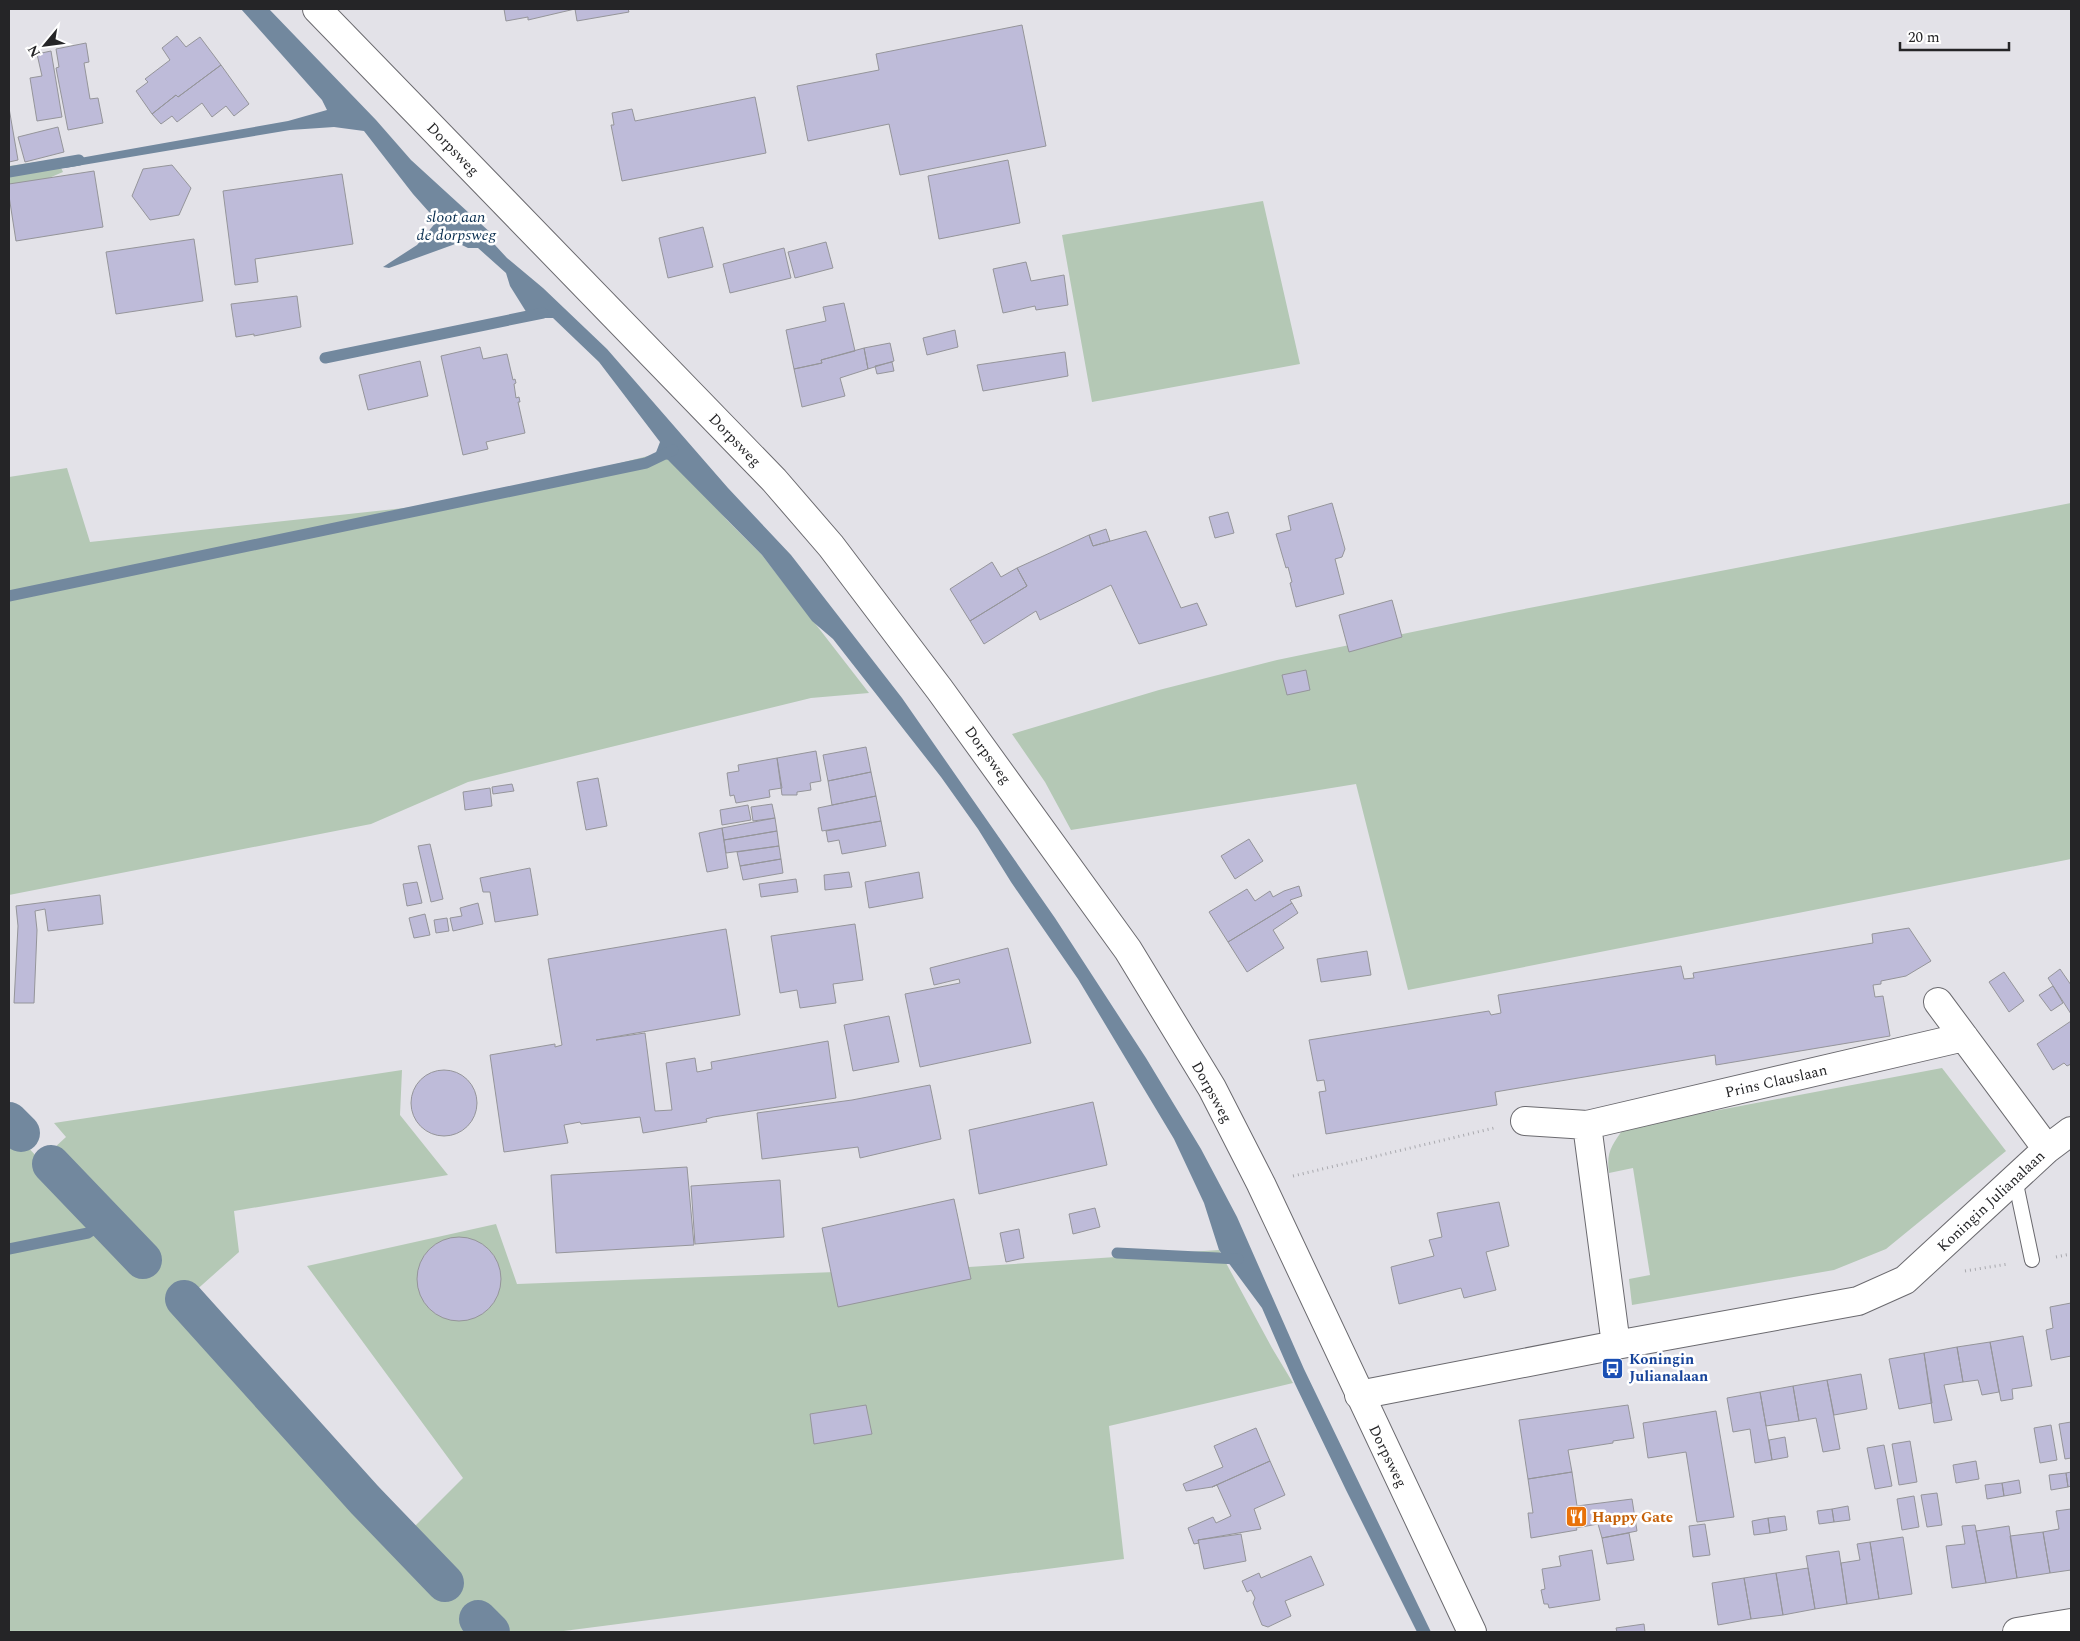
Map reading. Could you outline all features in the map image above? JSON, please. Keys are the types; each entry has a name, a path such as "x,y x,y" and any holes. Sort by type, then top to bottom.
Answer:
{"street":[{"name":"Dorpsweg","path":"317,9 774,480 831,546 940,690 1128,950 1212,1088 1261,1184 1472,1632"},
{"path":"1938,1002 2047,1149"},
{"name":"Prins Clauslaan","path":"1525,1121 1587,1126 1964,1038"},
{"path":"1587,1126 1616,1345"},
{"name":"Koningin Julianalaan","path":"1359,1395 1616,1345 1858,1301 1905,1280 2047,1149 2071,1131"},
{"path":"2017,1632 2071,1623"}],"lane":[{"path":"2015,1179 2032,1260"}],"path":[{"path":"1261,1184 1525,1121"},
{"path":"1964,1271 2071,1254"}],"green space":[{"path":"57,159 63,172 9,195 9,166"},
{"path":"1263,201 1300,364 1092,402 1062,235"},
{"path":"656,454 667,459 695,483 727,520 762,555 869,693 811,698 468,782 371,824 9,895 9,477 67,468 90,542 469,501"},
{"path":"2071,503 2071,859 1408,990 1356,784 1071,830 1045,782 1012,734 1159,690 1277,660 1509,612"},
{"path":"1942,1068 2006,1151 1886,1249 1834,1270 1632,1305 1629,1279 1650,1275 1633,1168 1609,1173 1609,1154 1624,1128"},
{"path":"402,1070 400,1115 448,1175 234,1211 239,1252 193,1293 174,1303 399,1542 463,1478 307,1266 496,1224 517,1284 969,1267 1219,1250 1293,1383 1109,1426 1124,1559 556,1632 9,1632 9,1127 136,1263 148,1252 53,1149 66,1137 54,1123"}],"water":[{"name":"sloot aan de dorpsweg","path":"241,9 269,9 376,120 411,160 492,234 495,245 507,258 543,288 607,349 728,488 791,555 902,698 1055,918 1146,1058 1201,1149 1237,1217 1304,1369 1431,1632 1417,1632 1295,1384 1262,1308 1219,1250 1204,1203 1174,1139 1078,979 941,777 833,639 812,621 762,555 668,460 655,455 660,442 599,362 553,318 530,318 510,286 506,273 478,248 468,248 458,243 389,268 383,267 417,245 437,221 413,194 364,131 334,127 290,130 65,168 63,161 288,121 327,110 322,100"}],"building":[{"path":"504,9 575,9 528,20 528,17 506,21"},
{"path":"575,9 628,9 629,12 577,21"},
{"path":"1022,25 1046,146 900,175 889,124 808,141 797,86 879,70 876,54"},
{"path":"177,36 186,47 200,37 221,65 178,97 176,95 152,114 136,91 148,82 145,79 170,60 162,48"},
{"path":"86,43 89,62 84,63 90,99 98,98 103,123 68,130 56,68 59,67 56,49"},
{"path":"51,51 62,117 37,121 30,78 42,76 37,54"},
{"path":"221,65 249,104 234,116 226,106 212,117 202,103 177,122 172,116 161,124 152,114 176,95 178,97"},
{"path":"755,97 766,153 622,181 611,125 614,125 612,113 632,109 635,121"},
{"path":"9,108 18,160 9,162"},
{"path":"58,127 64,152 25,162 18,137"},
{"path":"1008,160 1020,223 939,239 928,176"},
{"path":"172,165 191,188 179,215 150,220 132,196 143,169"},
{"path":"94,171 103,227 16,241 9,184"},
{"path":"342,174 353,244 255,259 258,282 235,285 223,191"},
{"path":"703,227 713,267 668,278 659,238"},
{"path":"194,239 203,301 116,314 106,252"},
{"path":"826,242 833,268 795,278 788,252"},
{"path":"784,248 791,278 730,293 723,264"},
{"path":"1026,262 1031,281 1064,275 1068,305 1036,310 1035,306 1003,313 993,269"},
{"path":"297,296 301,327 254,336 254,334 236,337 231,304"},
{"path":"844,303 855,351 821,360 822,363 794,369 786,330 826,321 823,307"},
{"path":"955,330 958,347 927,355 923,338"},
{"path":"890,343 894,361 868,369 864,348"},
{"path":"480,347 483,359 507,354 513,380 515,379 516,383 514,384 516,398 519,397 520,402 518,402 525,433 486,442 488,449 463,455 441,356"},
{"path":"864,348 868,369 840,378 845,396 802,407 794,369 822,363 821,360"},
{"path":"1065,352 1068,376 983,391 977,365"},
{"path":"420,361 428,396 368,410 359,375"},
{"path":"892,362 894,371 877,374 875,366"},
{"path":"1332,503 1345,549 1342,557 1335,559 1344,594 1296,607 1288,567 1286,568 1276,534 1291,530 1288,516"},
{"path":"1228,512 1234,533 1215,538 1209,517"},
{"path":"1106,529 1110,541 1093,546 1089,535"},
{"path":"1146,531 1181,608 1197,603 1207,625 1139,644 1111,585 1040,620 1036,611 984,644 970,621 1027,586 1017,568 1089,535 1093,546"},
{"path":"992,562 1001,577 1017,568 1027,586 970,621 950,589"},
{"path":"1392,600 1402,637 1349,652 1339,615"},
{"path":"1306,670 1310,690 1287,695 1282,675"},
{"path":"866,747 871,772 828,781 823,755"},
{"path":"816,751 821,781 810,783 811,790 797,792 797,795 782,795 777,758"},
{"path":"777,758 782,788 769,790 770,797 736,803 734,795 730,796 727,773 739,771 738,765"},
{"path":"871,772 876,796 832,805 828,781"},
{"path":"598,778 607,826 586,830 577,782"},
{"path":"512,784 514,791 493,794 492,787"},
{"path":"490,788 492,806 465,810 463,792"},
{"path":"876,796 881,821 822,831 818,808"},
{"path":"772,804 775,818 753,821 751,807"},
{"path":"748,805 751,820 722,825 720,810"},
{"path":"775,818 777,831 724,840 722,828"},
{"path":"881,821 886,846 842,854 839,840 828,842 826,831"},
{"path":"722,828 728,868 707,872 699,833"},
{"path":"777,831 779,846 726,853 724,840"},
{"path":"1249,839 1263,861 1235,879 1221,856"},
{"path":"430,844 443,899 431,902 418,846"},
{"path":"779,846 781,859 740,866 737,852"},
{"path":"781,859 783,873 743,880 740,866"},
{"path":"530,868 538,915 495,922 490,892 483,892 480,878"},
{"path":"849,872 852,887 825,890 824,875"},
{"path":"919,872 923,898 869,908 865,882"},
{"path":"796,879 798,892 761,897 759,884"},
{"path":"417,882 422,903 407,906 403,884"},
{"path":"1299,886 1302,896 1290,900 1292,903 1228,942 1209,912 1247,889 1255,901 1270,891 1273,897"},
{"path":"100,895 103,924 48,931 45,909 35,911 37,930 34,1003 14,1003 18,926 16,906"},
{"path":"478,903 483,924 453,931 450,918 462,916 460,908"},
{"path":"1292,903 1298,913 1273,930 1284,948 1247,972 1228,942"},
{"path":"425,914 430,935 414,938 409,918"},
{"path":"447,918 449,931 436,933 434,920"},
{"path":"855,924 863,980 833,984 836,1003 800,1008 797,990 780,993 771,936"},
{"path":"1909,928 1931,961 1906,976 1881,981 1881,984 1873,985 1875,997 1883,996 1890,1036 1716,1065 1715,1055 1495,1092 1497,1105 1326,1134 1319,1092 1326,1091 1324,1080 1317,1081 1309,1040 1489,1011 1491,1015 1501,1013 1498,995 1681,966 1684,979 1694,978 1693,973 1873,943 1872,934"},
{"path":"726,929 740,1015 596,1040 645,1033 655,1111 672,1110 666,1063 695,1058 697,1072 712,1069 711,1062 828,1041 836,1098 713,1117 706,1119 707,1122 643,1133 640,1117 581,1124 580,1122 564,1125 568,1143 504,1152 490,1055 555,1044 555,1047 562,1045 548,959"},
{"path":"1008,948 1031,1043 920,1067 905,994 960,983 959,979 934,985 930,968"},
{"path":"1367,951 1371,975 1321,982 1317,959"},
{"path":"2060,969 2071,985 2071,1014 2048,978"},
{"path":"2004,972 2024,1001 2009,1012 1989,982"},
{"path":"2053,986 2063,1003 2051,1011 2039,995"},
{"path":"889,1016 899,1062 853,1071 844,1025"},
{"path":"2071,1021 2071,1064 2067,1066 2064,1063 2053,1070 2037,1044"},
{"path":"444,1070 457,1073 467,1080 474,1090 477,1103 474,1116 467,1126 457,1133 444,1136 431,1133 421,1126 414,1116 411,1103 414,1090 421,1080 431,1073"},
{"path":"930,1085 941,1139 860,1158 858,1147 762,1159 757,1113 852,1100"},
{"path":"1093,1102 1107,1165 979,1194 969,1130"},
{"path":"687,1167 694,1245 556,1253 551,1175"},
{"path":"780,1180 784,1237 695,1244 691,1186"},
{"path":"954,1199 971,1279 838,1307 822,1228"},
{"path":"1499,1202 1509,1246 1486,1252 1496,1290 1464,1298 1461,1288 1399,1304 1391,1267 1434,1256 1429,1240 1442,1237 1437,1213"},
{"path":"1095,1208 1100,1227 1073,1234 1069,1214"},
{"path":"1019,1229 1024,1258 1006,1262 1000,1233"},
{"path":"459,1237 475,1240 489,1249 498,1263 501,1279 498,1295 489,1309 475,1318 459,1321 443,1318 429,1309 420,1295 417,1279 420,1263 429,1249 443,1240"},
{"path":"2071,1303 2071,1356 2051,1360 2046,1330 2053,1328 2050,1307"},
{"path":"2023,1336 2032,1386 2012,1389 2013,1399 2001,1401 1990,1342"},
{"path":"1990,1342 1999,1392 1982,1395 1978,1380 1963,1382 1957,1347"},
{"path":"1957,1347 1963,1382 1944,1385 1952,1420 1934,1423 1924,1353"},
{"path":"1924,1353 1932,1403 1899,1409 1889,1359"},
{"path":"1861,1374 1867,1409 1834,1415 1827,1380"},
{"path":"1827,1380 1840,1449 1823,1452 1816,1418 1799,1421 1793,1386"},
{"path":"1793,1386 1799,1421 1766,1426 1760,1392"},
{"path":"1760,1392 1772,1460 1755,1463 1750,1429 1733,1432 1727,1398"},
{"path":"866,1405 872,1434 814,1444 810,1414"},
{"path":"1628,1405 1634,1438 1568,1450 1572,1472 1528,1479 1519,1420"},
{"path":"1716,1411 1734,1517 1697,1522 1686,1452 1648,1458 1643,1423"},
{"path":"2071,1422 2071,1458 2065,1459 2059,1424"},
{"path":"2051,1425 2057,1460 2040,1463 2034,1428"},
{"path":"1256,1428 1270,1461 1212,1487 1186,1491 1183,1484 1223,1467 1214,1446"},
{"path":"1785,1437 1788,1457 1772,1460 1769,1440"},
{"path":"1910,1441 1917,1482 1899,1485 1892,1444"},
{"path":"1884,1445 1892,1486 1875,1489 1867,1448"},
{"path":"1270,1461 1285,1495 1254,1509 1261,1529 1198,1540 1199,1543 1194,1544 1188,1528 1213,1517 1216,1523 1231,1516 1217,1485 1212,1487"},
{"path":"1976,1461 1979,1479 1956,1483 1953,1465"},
{"path":"1572,1472 1577,1506 1632,1499 1637,1531 1602,1538 1598,1524 1576,1528 1577,1530 1531,1538 1528,1513 1533,1513 1528,1479"},
{"path":"2071,1472 2071,1486 2068,1487 2066,1473"},
{"path":"2066,1473 2068,1487 2051,1490 2049,1475"},
{"path":"2019,1480 2021,1493 2004,1496 2002,1483"},
{"path":"2002,1483 2004,1496 1987,1499 1985,1485"},
{"path":"1937,1493 1942,1525 1927,1527 1921,1495"},
{"path":"1914,1496 1919,1527 1902,1530 1897,1499"},
{"path":"1848,1506 1850,1520 1834,1522 1832,1509"},
{"path":"1832,1509 1834,1522 1819,1524 1817,1511"},
{"path":"2071,1509 2071,1570 2050,1573 2043,1532 2059,1529 2056,1511"},
{"path":"1785,1516 1787,1530 1770,1533 1768,1518"},
{"path":"1768,1518 1770,1533 1754,1535 1752,1521"},
{"path":"1705,1524 1710,1555 1693,1557 1689,1526"},
{"path":"1975,1525 1986,1583 1952,1588 1946,1546 1965,1544 1962,1526"},
{"path":"2009,1526 2017,1578 1986,1583 1976,1531"},
{"path":"2043,1532 2050,1573 2017,1578 2010,1536"},
{"path":"1629,1533 1634,1560 1607,1564 1602,1538"},
{"path":"1241,1534 1246,1561 1204,1569 1198,1540"},
{"path":"1903,1537 1912,1594 1879,1599 1870,1542"},
{"path":"1870,1542 1879,1599 1847,1604 1841,1563 1860,1560 1857,1544"},
{"path":"1592,1550 1600,1600 1549,1608 1548,1604 1544,1604 1541,1590 1545,1589 1542,1569 1561,1566 1559,1556"},
{"path":"1839,1551 1847,1604 1815,1609 1806,1556"},
{"path":"1311,1556 1324,1585 1285,1601 1291,1616 1268,1627 1262,1625 1253,1603 1255,1598 1251,1590 1247,1592 1242,1581 1259,1573 1261,1578"},
{"path":"1808,1568 1815,1609 1783,1615 1776,1573"},
{"path":"1776,1573 1783,1615 1751,1619 1744,1578"},
{"path":"1744,1578 1751,1619 1718,1625 1712,1583"},
{"path":"1644,1624 1645,1632 1617,1632 1616,1628"}],"waterway":[{"path":"9,172 79,160"},
{"path":"325,358 543,313"},
{"path":"9,596 646,463 673,450"},
{"path":"9,1121 21,1133"},
{"path":"51,1164 143,1260"},
{"path":"9,1249 88,1233 106,1221"},
{"path":"1117,1253 1238,1259"},
{"path":"184,1299 365,1500 445,1583"},
{"path":"478,1619 491,1632"},
{"path":"483,1632 489,1630"}],"place":[{"name":"Koningin Julianalaan","path":"1613,1368"},
{"name":"Happy Gate","path":"1576,1517"}]}
